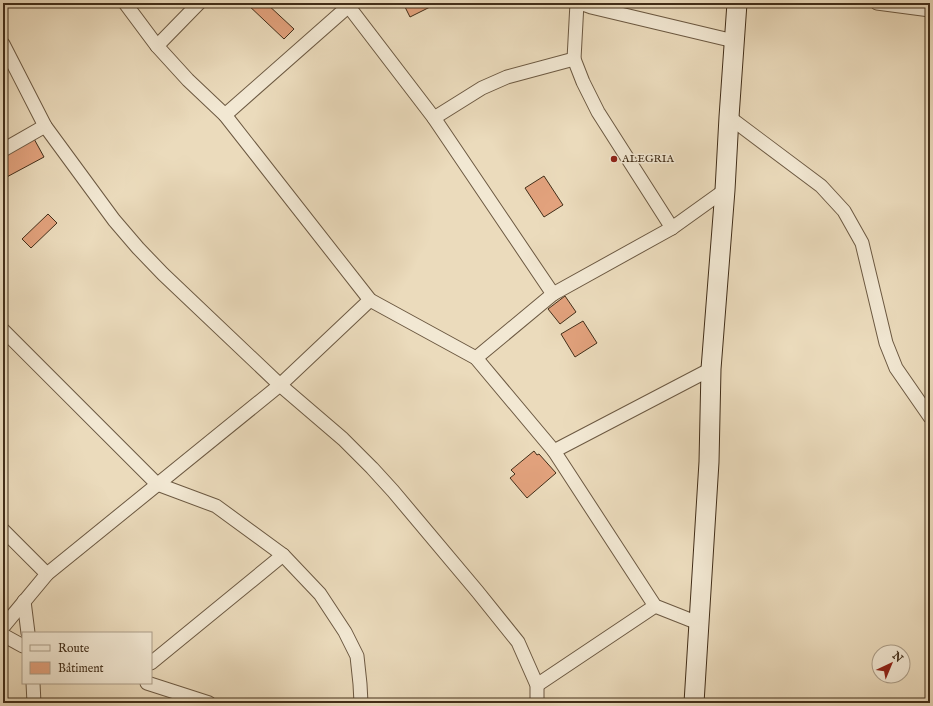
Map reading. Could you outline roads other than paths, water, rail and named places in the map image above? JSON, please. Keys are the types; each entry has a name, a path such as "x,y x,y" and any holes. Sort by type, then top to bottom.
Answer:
{"main road":[{"path":"694,703 709,462 711,369 725,190 737,3"}],"street":[{"path":"125,3 157,46 188,80 225,114 370,300 476,358 554,451 655,606 698,623"},
{"path":"157,46 199,3"},
{"path":"672,228 598,112 583,82 574,59 578,3 734,41"},
{"path":"877,3 930,10"},
{"path":"225,114 349,4 434,118 553,294"},
{"path":"3,44 45,126 114,220 163,274 280,385 343,439 393,491 518,642 537,685 537,703"},
{"path":"434,118 482,88 507,76 574,59"},
{"path":"729,117 821,186 844,211 862,243 886,343 896,368 930,417"},
{"path":"3,150 45,126"},
{"path":"476,358 553,294 672,228 725,190"},
{"path":"3,626 47,574 280,385 370,300"},
{"path":"3,330 157,484 216,506 283,555 320,594 346,632 357,656 361,703"},
{"path":"554,451 711,369"},
{"path":"3,530 47,574"},
{"path":"152,662 283,555"},
{"path":"24,601 28,632"},
{"path":"537,685 655,606"},
{"path":"3,635 22,645"},
{"path":"33,684 34,703"},
{"path":"150,684 209,703"}],"place":[{"name":"ALEGRIA","path":"614,159"}]}
